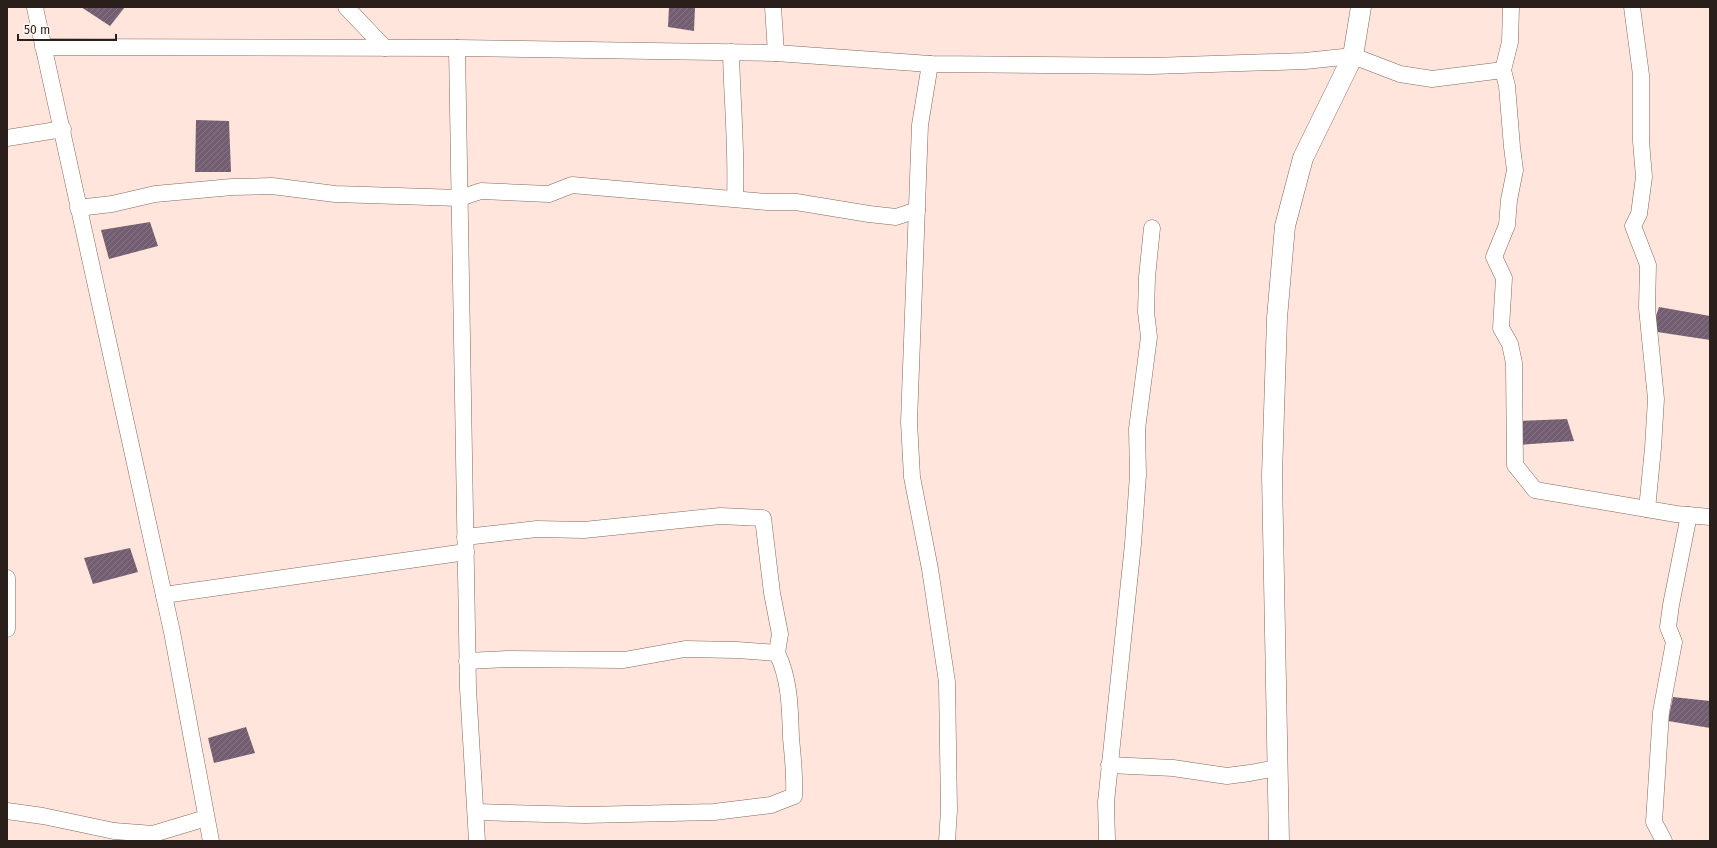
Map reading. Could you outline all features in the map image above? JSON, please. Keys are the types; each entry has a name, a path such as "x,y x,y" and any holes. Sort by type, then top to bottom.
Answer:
{"street":[{"path":"35,7 63,129 78,208 172,632 211,841"},
{"path":"346,7 385,48"},
{"path":"773,7 776,53"},
{"path":"1278,841 1272,475 1276,318 1285,226 1303,158 1353,56 1361,7"},
{"path":"1511,7 1510,42 1503,70 1507,86 1515,170 1509,200 1507,225 1494,257 1504,278 1501,328 1510,344 1514,363 1515,465 1535,490 1647,509 1689,515 1710,516"},
{"path":"1632,7 1641,75 1641,142 1644,177 1639,214 1633,226 1648,265 1647,308 1656,399 1647,509"},
{"path":"43,47 458,48 731,52 776,53 930,64 1152,66 1305,61 1353,56 1400,74 1432,79 1503,70"},
{"path":"458,48 467,661 477,841"},
{"path":"731,52 733,121 736,147 735,198"},
{"path":"930,64 920,125 909,422 912,478 930,570 947,682 949,810 947,841"},
{"path":"7,138 63,129"},
{"path":"78,208 112,204 156,194 232,187 272,186 335,194 460,198 481,191 549,194 572,186 662,194 735,198 767,202 796,202 896,217 917,210"},
{"path":"1107,841 1106,802 1109,764 1133,544 1138,475 1137,429 1149,337 1146,312 1152,228"},
{"path":"1664,841 1654,822 1660,728 1674,642 1668,627 1689,515"},
{"path":"164,595 465,544 537,529 584,530 720,516 763,518 771,585 780,634 777,653 783,666 790,694 795,777 794,796 771,805 714,812 585,815 476,812"},
{"path":"7,578 7,618"},
{"path":"467,661 508,659 624,660 685,649 737,650 777,653"},
{"path":"1109,764 1173,768 1226,776 1277,768"},
{"path":"7,811 43,816 114,831 153,834 206,818"}],"building":[{"path":"81,7 125,7 110,26"},
{"path":"669,7 695,7 694,31 668,27"},
{"path":"196,120 229,121 231,172 195,172"},
{"path":"150,222 158,246 109,259 101,230"},
{"path":"1659,307 1710,316 1710,340 1651,331"},
{"path":"1567,419 1574,441 1518,445 1520,421"},
{"path":"130,548 138,572 93,584 84,558"},
{"path":"1673,697 1710,701 1710,728 1668,721"},
{"path":"246,727 255,753 214,763 208,738"}]}
